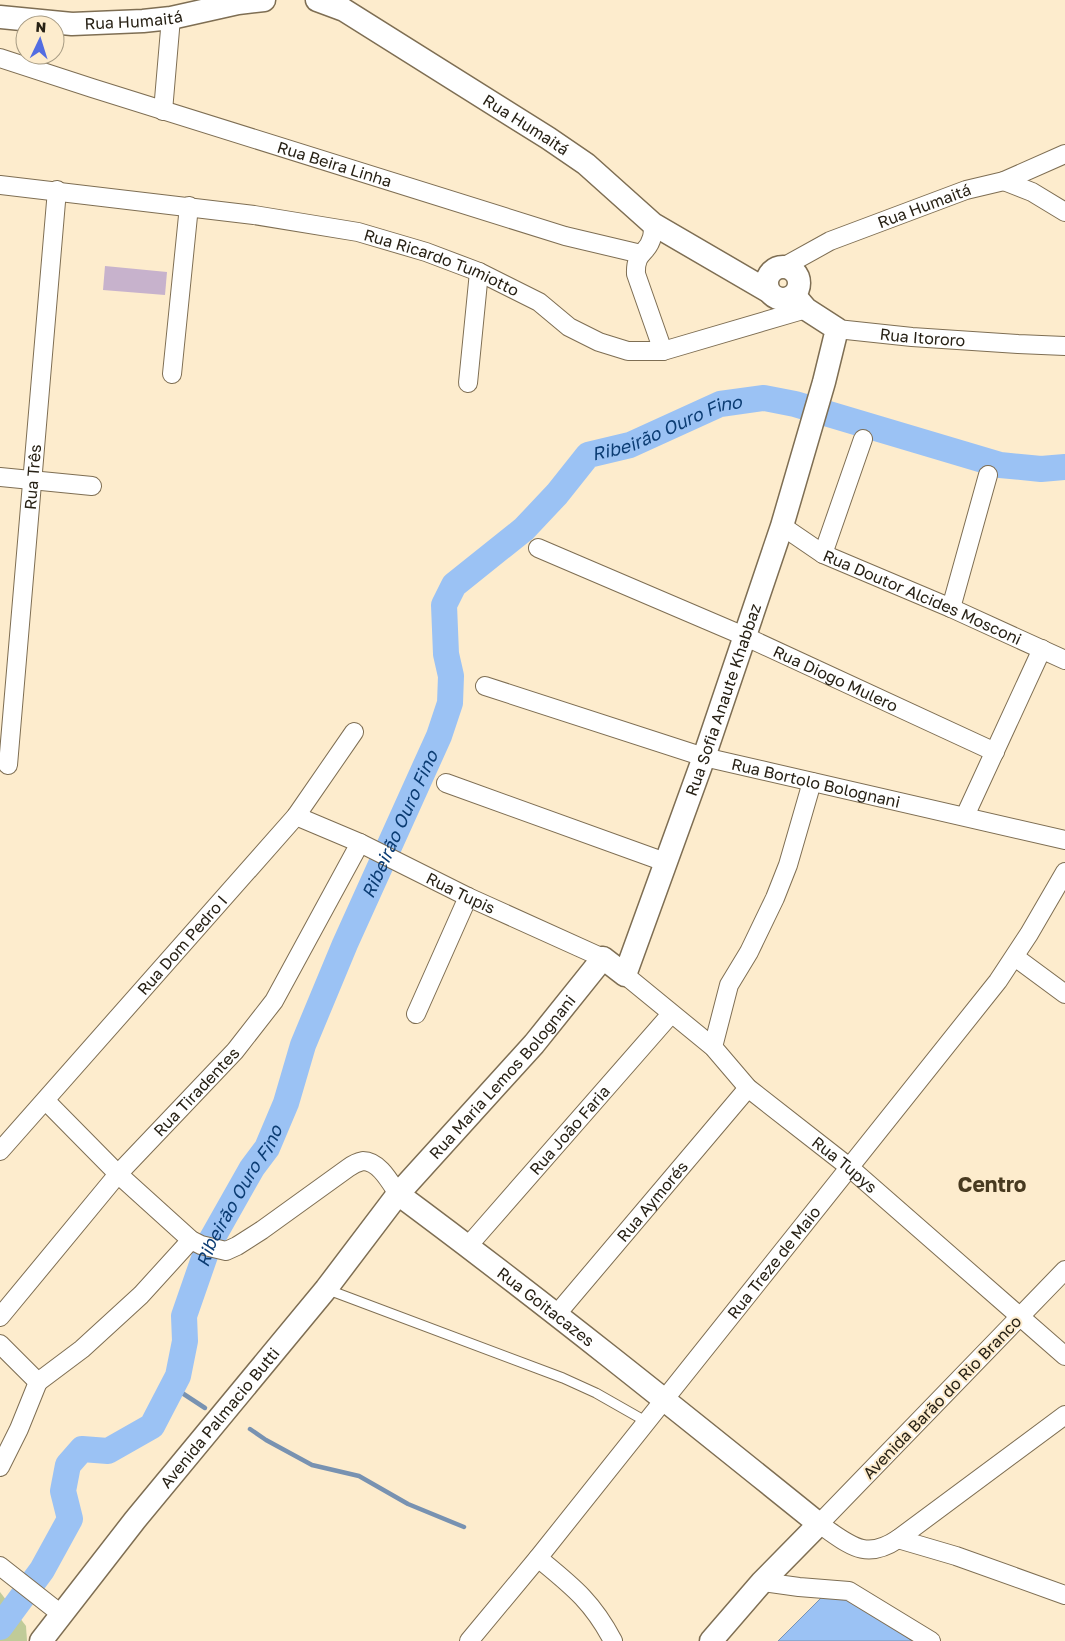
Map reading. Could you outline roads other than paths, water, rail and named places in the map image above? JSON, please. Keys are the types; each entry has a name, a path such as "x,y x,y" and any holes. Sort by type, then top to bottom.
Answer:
{"street":[{"name":"Rua Humaitá","path":"0,16 72,24 143,21 171,18 238,3 264,0"},
{"name":"Rua Humaitá","path":"317,0 322,0 344,10 556,143 586,164 653,224 768,291 773,296 800,302"},
{"path":"163,111 171,18"},
{"name":"Rua Beira Linha","path":"0,58 163,111 565,236 640,254"},
{"name":"Rua Humaitá","path":"724,266 781,267 830,241 966,190 1004,181 1065,154"},
{"path":"1004,181 1032,192 1065,212"},
{"name":"Rua Ricardo Tumiotto","path":"0,185 189,206 358,232 426,252 479,272 538,302 569,327 599,342 628,351 663,351 800,302"},
{"name":"Rua Três","path":"8,765 57,190"},
{"path":"172,374 189,206"},
{"path":"653,224 652,237 635,262 636,274 663,351"},
{"path":"768,291 767,277 771,271 781,267 792,269 797,274 799,281 800,302"},
{"path":"468,383 479,272"},
{"name":"Rua Itororo","path":"800,302 837,329 921,337 1065,346"},
{"name":"Rua Sofia Anaute Khabbaz","path":"625,975 704,757 782,526 813,422 837,329"},
{"path":"823,554 863,439"},
{"path":"951,608 988,476"},
{"path":"0,477 92,486"},
{"name":"Rua Doutor Alcides Mosconi","path":"782,526 823,554 951,608 1065,660"},
{"name":"Rua Diogo Mulero","path":"538,548 744,636 995,752"},
{"path":"965,816 1042,649"},
{"name":"Rua Bortolo Bolognani","path":"485,686 704,757 1065,840"},
{"name":"Rua Dom Pedro I","path":"0,1152 296,816 354,732"},
{"path":"712,1047 729,985 749,952 775,898 788,865 812,782"},
{"path":"446,783 665,862"},
{"name":"Rua Tupis","path":"296,816 366,846 468,897 603,958 625,975"},
{"name":"Rua Tiradentes","path":"0,1317 118,1174 235,1051 274,1001 366,846"},
{"name":"Rua Treze de Maio","path":"469,1641 538,1558 998,981 1015,957 1065,872"},
{"path":"416,1014 468,897"},
{"path":"1015,957 1065,994"},
{"name":"Rua Maria Lemos Bolognani","path":"398,1194 534,1044 603,958"},
{"name":"Rua Tupys","path":"625,975 712,1047 748,1088 848,1167 1065,1356"},
{"name":"Rua João Faria","path":"468,1246 671,1014"},
{"name":"Rua Aymorés","path":"556,1315 748,1088"},
{"path":"0,1467 19,1429 38,1382 82,1349 196,1243 118,1174 46,1101"},
{"name":"Rua Goitacazes","path":"196,1243 226,1251 248,1239 356,1163 364,1161 375,1164 398,1194 468,1246 664,1399 819,1524 854,1547 864,1550 880,1549 898,1539"},
{"name":"Avenida Palmacio Butti","path":"41,1641 141,1512 326,1289 398,1194"},
{"name":"Avenida Barão do Rio Branco","path":"819,1524 1065,1270"},
{"path":"0,1344 38,1382"},
{"path":"898,1539 1065,1416"},
{"path":"711,1641 762,1582 819,1524"},
{"path":"898,1539 956,1556 1065,1595"},
{"path":"538,1558 584,1597 594,1609 613,1641"},
{"path":"0,1566 61,1614"},
{"path":"762,1582 849,1591 931,1641"}],"lane":[{"path":"326,1289 563,1378 596,1393 647,1422"}],"water":[{"path":"846,1591 912,1641 778,1641 826,1593"}],"waterway":[{"name":"Ribeirão Ouro Fino","path":"0,1627 42,1570 70,1519 63,1491 68,1465 82,1449 108,1451 152,1426 178,1376 185,1341 184,1316 209,1244 252,1168 267,1148 286,1103 303,1045 345,944 439,736 450,703 451,676 446,654 444,605 454,585 524,529 557,494 588,455 630,445 720,404 764,398 795,404 1000,465 1041,469 1065,467"},
{"path":"173,1387 205,1408"},
{"path":"250,1429 312,1465 359,1476 408,1504 464,1527"}],"district":[{"name":"Centro","path":"992,1184"}]}
